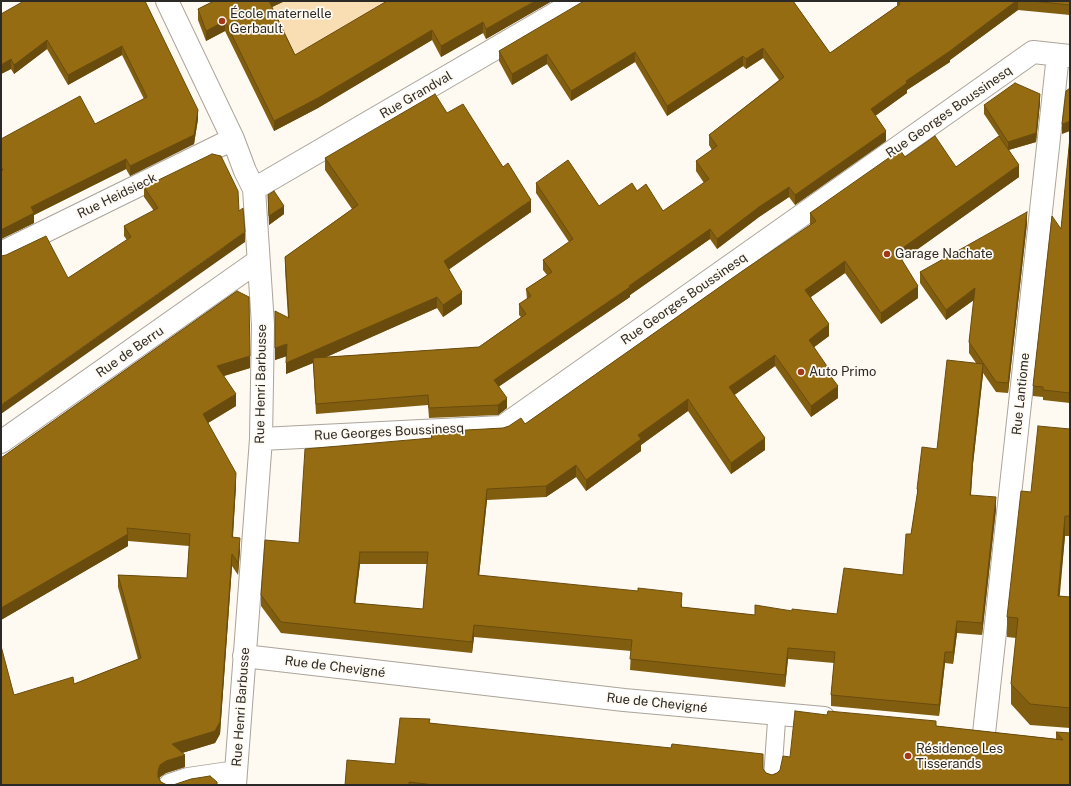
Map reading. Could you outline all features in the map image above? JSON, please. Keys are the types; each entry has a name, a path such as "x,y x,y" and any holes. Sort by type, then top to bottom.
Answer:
{"street":[{"name":"Rue Henri Barbusse","path":"167,1 254,189 258,261 264,325 261,439 236,778"},
{"name":"Rue Grandval","path":"254,189 577,1"},
{"name":"Rue Georges Boussinesq","path":"261,439 502,427 1033,52 1064,56"},
{"name":"Rue Lantiome","path":"961,731 992,734 1064,56"},
{"name":"Rue Heidsieck","path":"1,253 232,139"},
{"name":"Rue de Berru","path":"1,442 258,261"},
{"name":"Rue de Chevigné","path":"244,656 624,700 841,720"},
{"path":"170,785 188,780 236,778"}],"lane":[{"path":"772,785 777,714"}],"shaded area":[{"path":"285,1 405,1 290,77 268,10"}],"building":[{"path":"24,1 145,1 198,110 194,135 130,166 126,159 31,207 34,213 1,230 1,171 3,170 1,167 1,139 80,96 95,124 147,97 122,46 68,75 47,40 14,65 11,59 1,65 1,14"},
{"path":"214,1 269,1 295,55 387,1 535,1 486,29 483,22 441,46 432,30 318,98 274,121 225,21 206,31 198,9"},
{"path":"584,1 793,1 830,53 900,4 898,1 1016,1 950,51 906,81 907,83 871,109 886,131 795,195 789,187 759,207 717,239 710,229 629,286 630,287 494,380 507,398 498,405 429,408 428,395 316,404 313,358 479,347 526,314 519,304 531,296 526,289 552,272 543,260 573,239 536,183 568,160 599,206 632,183 637,191 646,184 663,211 709,179 696,161 717,146 709,135 784,77 763,48 746,59 743,56 667,106 635,52 571,91 547,54 512,74 499,51"},
{"path":"1032,1 1070,1 1070,5"},
{"path":"1015,83 1040,94 1036,133 1008,142 984,105"},
{"path":"1070,88 1070,121 1062,124 1066,91"},
{"path":"435,94 447,113 463,104 503,167 508,163 531,200 444,261 462,292 443,305 437,297 286,363 287,344 275,348 275,311 289,318 285,257 358,205 325,158"},
{"path":"935,136 956,167 999,136 1019,165 897,252 918,286 881,313 845,261 805,290 829,324 809,340 831,372 829,374 838,386 811,406 775,355 729,387 765,438 731,463 688,399 638,435 641,439 586,480 576,465 546,486 487,489 478,575 638,591 638,588 682,593 681,607 755,615 755,605 792,611 792,609 837,614 844,568 903,575 906,534 911,534 918,489 922,447 937,449 947,360 983,364 970,495 996,497 982,623 957,621 953,652 945,652 939,705 831,695 835,652 788,648 785,675 630,659 632,640 474,625 472,642 281,622 261,595 265,540 299,543 305,449 432,438 431,432 503,428 521,418 525,424 816,221 810,213 900,150 905,157","holes":["360,552 428,552 423,609 354,603"]},
{"path":"1070,137 1070,393 1043,390 1043,387 1033,386 1052,216 1061,229"},
{"path":"212,154 221,156 238,191 239,211 243,208 245,232 1,405 1,256 46,236 68,278 131,237 124,226 158,208 144,187"},
{"path":"274,191 284,206 269,216 268,195"},
{"path":"1027,212 1008,383 996,382 969,342 975,288 946,310 920,272"},
{"path":"237,291 249,297 250,356 217,366 236,394 203,414 236,473 232,537 240,538 238,563 232,554 220,722 215,731 172,744 185,755 166,761 160,765 158,777 161,782 167,785 1,785 1,646 14,695 73,677 74,684 141,658 118,575 187,578 190,534 127,528 128,534 1,608 1,458"},
{"path":"1038,426 1070,429 1070,516 1065,516 1058,596 1070,597 1070,708 1030,704 1011,684 1018,618 1007,617 1021,491 1031,492"},
{"path":"795,711 827,715 828,711 936,721 936,726 1063,740 1056,732 1070,733 1070,785 434,785 409,782 409,785 345,785 347,760 395,764 400,718 430,719 429,723 671,748 672,744 763,754 763,769 766,773 772,775 780,770 783,756 790,757"},
{"path":"210,776 217,782 217,785 173,785 191,779"}],"place":[{"name":"École maternelle Gerbault","path":"222,21"},
{"name":"Garage Nachate","path":"887,254"},
{"name":"Auto Primo","path":"801,372"},
{"name":"Résidence Les Tisserands","path":"908,756"}]}
